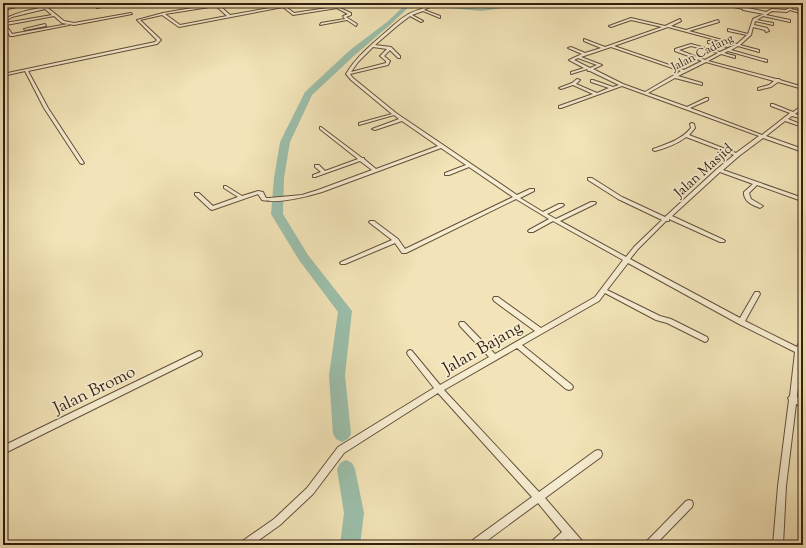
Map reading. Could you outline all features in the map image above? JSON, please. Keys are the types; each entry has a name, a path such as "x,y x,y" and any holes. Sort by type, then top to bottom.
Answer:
{"street":[{"path":"3,5 13,3"},
{"path":"29,3 37,10"},
{"path":"3,10 34,3"},
{"path":"45,3 51,7"},
{"path":"4,22 10,16 51,7 61,3"},
{"path":"97,7 115,3"},
{"path":"183,3 196,9"},
{"path":"3,75 156,43 159,40 138,21 163,14 229,3"},
{"path":"280,3 292,14 366,3"},
{"path":"348,74 351,67 410,15 424,11 431,5 517,3"},
{"path":"739,10 759,3"},
{"path":"726,4 789,20"},
{"path":"754,20 775,9 786,12 798,4"},
{"path":"217,5 229,16"},
{"path":"163,14 181,27 284,6"},
{"path":"14,7 22,13"},
{"path":"46,8 63,22"},
{"path":"338,8 350,14 344,17 347,20"},
{"path":"3,10 10,16"},
{"path":"791,10 803,12"},
{"path":"33,11 38,18"},
{"path":"424,11 439,16"},
{"path":"252,12 256,15"},
{"path":"4,22 11,35 131,14"},
{"path":"16,15 28,32"},
{"path":"4,22 21,21 55,15"},
{"path":"410,15 422,21"},
{"path":"23,25 58,18"},
{"path":"189,28 224,21 222,18"},
{"path":"610,26 631,18 687,31 758,51"},
{"path":"321,24 347,20 356,25"},
{"path":"680,20 571,60 622,85 803,151"},
{"path":"754,20 772,24"},
{"name":"Jalan Cadang","path":"646,93 674,76 738,45 749,35 754,20"},
{"path":"25,29 63,22 74,24"},
{"path":"687,31 698,26 706,26 718,22"},
{"path":"753,26 766,29 767,31"},
{"path":"729,30 749,35"},
{"path":"585,40 605,48"},
{"path":"709,42 733,48"},
{"path":"734,57 691,45 676,50 706,61 729,66 803,88"},
{"path":"374,46 390,48 399,57"},
{"path":"611,46 684,71"},
{"path":"348,74 387,64 388,61 382,56 390,48"},
{"path":"570,48 585,54"},
{"path":"729,50 766,61"},
{"path":"572,73 600,65 577,57"},
{"path":"729,66 734,63"},
{"path":"26,70 46,108 82,163"},
{"path":"348,74 359,86 395,114 516,197 626,261 801,352"},
{"path":"674,76 701,84"},
{"path":"561,88 573,84 578,80"},
{"path":"759,89 770,86 778,80"},
{"path":"592,81 612,88"},
{"path":"573,84 597,94"},
{"path":"560,107 622,85"},
{"path":"688,108 707,99"},
{"path":"772,105 803,118"},
{"name":"Jalan Masjid","path":"626,261 636,248 737,154 803,106"},
{"path":"360,124 395,114"},
{"path":"374,129 403,119"},
{"path":"784,119 803,126"},
{"path":"655,150 668,146 687,136 693,128 692,124"},
{"path":"321,128 376,171"},
{"path":"687,136 737,154"},
{"path":"197,194 212,208 241,197 260,192 264,198 272,200 281,199 320,191 442,146"},
{"path":"315,176 362,159"},
{"path":"446,174 469,165"},
{"path":"317,166 325,173"},
{"path":"719,170 801,199"},
{"path":"590,179 620,198 722,241"},
{"path":"756,183 746,193 746,196 751,202 760,206"},
{"path":"226,186 241,197"},
{"path":"372,222 396,240 403,251 407,251 532,190"},
{"path":"531,231 593,203"},
{"path":"544,214 561,205"},
{"path":"343,263 396,240"},
{"name":"Jalan Bajang","path":"580,545 439,389 493,357 518,345 540,331 592,303 605,291 626,261"},
{"path":"605,291 658,318 669,321 705,340"},
{"path":"741,322 757,294"},
{"path":"496,299 540,331"},
{"path":"462,324 493,357"},
{"path":"778,545 782,486 792,398 803,341"},
{"path":"518,345 569,387"},
{"path":"244,545 277,522 310,491 341,450 439,389 410,353"},
{"name":"Jalan Bromo","path":"3,450 199,354"},
{"path":"792,398 803,404"},
{"path":"473,545 598,454"},
{"path":"649,545 689,504"},
{"path":"554,545 569,532"}],"waterway":[{"path":"342,434 337,375 345,311 303,257 277,214 279,178 285,142 308,94 353,52 389,23 410,3"},
{"path":"417,4 481,10 536,3"},
{"path":"795,3 803,5"},
{"path":"346,469 354,513 350,545"}]}
